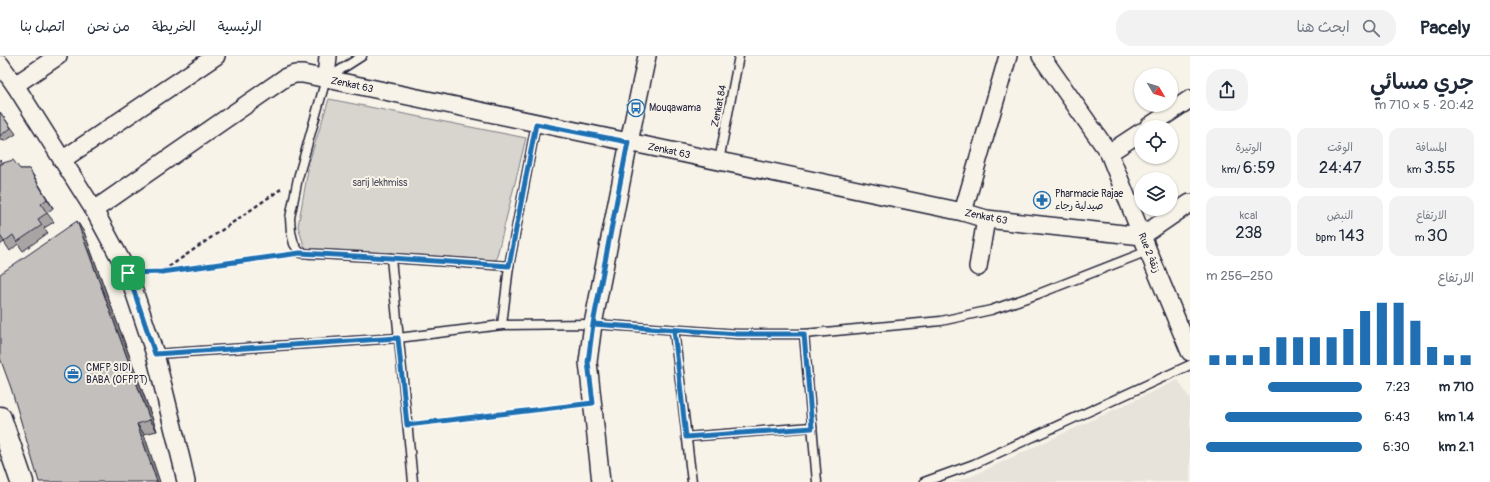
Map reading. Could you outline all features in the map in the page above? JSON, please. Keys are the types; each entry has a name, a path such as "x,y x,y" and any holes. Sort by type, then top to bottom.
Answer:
{"main road":[{"path":"0,418 22,482"}],"street":[{"path":"15,85 58,56"},
{"path":"62,160 216,56"},
{"path":"326,79 328,56"},
{"path":"601,482 588,362 593,324 628,142 647,56"},
{"path":"963,212 1008,56"},
{"name":"Rue 2 زنقة","path":"1041,56 1109,153 1190,352"},
{"path":"0,64 15,85 94,210 128,273 155,354 186,482"},
{"name":"Zenkat 63","path":"94,210 286,77 295,74 303,74 536,124 963,212 986,219 1145,243"},
{"path":"1158,120 1190,99"},
{"path":"1109,153 1134,137"},
{"path":"1145,243 1190,203"},
{"path":"978,267 986,219"}],"lane":[{"path":"362,56 326,79 298,178 290,218 290,232 294,244 300,253 509,266"},
{"name":"Zenkat 84","path":"719,161 739,56"},
{"path":"502,325 509,266 536,124"},
{"path":"155,354 398,338 502,325 593,324 738,334 804,334 941,321 991,310 1045,291 1145,243"},
{"path":"391,258 413,482"},
{"path":"674,330 692,482"},
{"path":"804,334 817,482"},
{"path":"924,482 974,464 1190,365"},
{"path":"686,437 812,428"}],"path":[{"path":"162,272 298,178"},
{"path":"128,273 162,272 300,253"},
{"path":"407,425 593,403"}],"shaded area":[{"path":"1178,380 1190,399 1190,482 952,482 972,476"}],"green space":[{"name":"sarij lekhmiss","path":"329,99 526,138 494,268 390,256 308,259 298,226 310,159"}],"building":[{"path":"0,112 11,128 1,135 0,135"},
{"path":"13,160 20,169 29,169 47,199 41,204 47,213 38,219 42,225 17,242 13,235 4,242 0,235 0,165"},
{"name":"CMFP SIDI BABA (OFPPT)","path":"77,221 150,420 137,424 157,482 39,482 11,388 0,358 0,274"}],"place":[{"name":"Mouqawama","path":"636,108"},
{"name":"Pharmacie Rajae صيدلية رجاء","path":"1042,200"},
{"name":"CMFP SIDI BABA (OFPPT)","path":"73,374"}],"route":[{"path":"128,273 155,354 398,338 407,425 593,403 588,362 593,324 674,330 686,437 812,428 804,334 738,334 593,324 628,142 536,124 509,266 300,253 162,272 128,273"}]}
